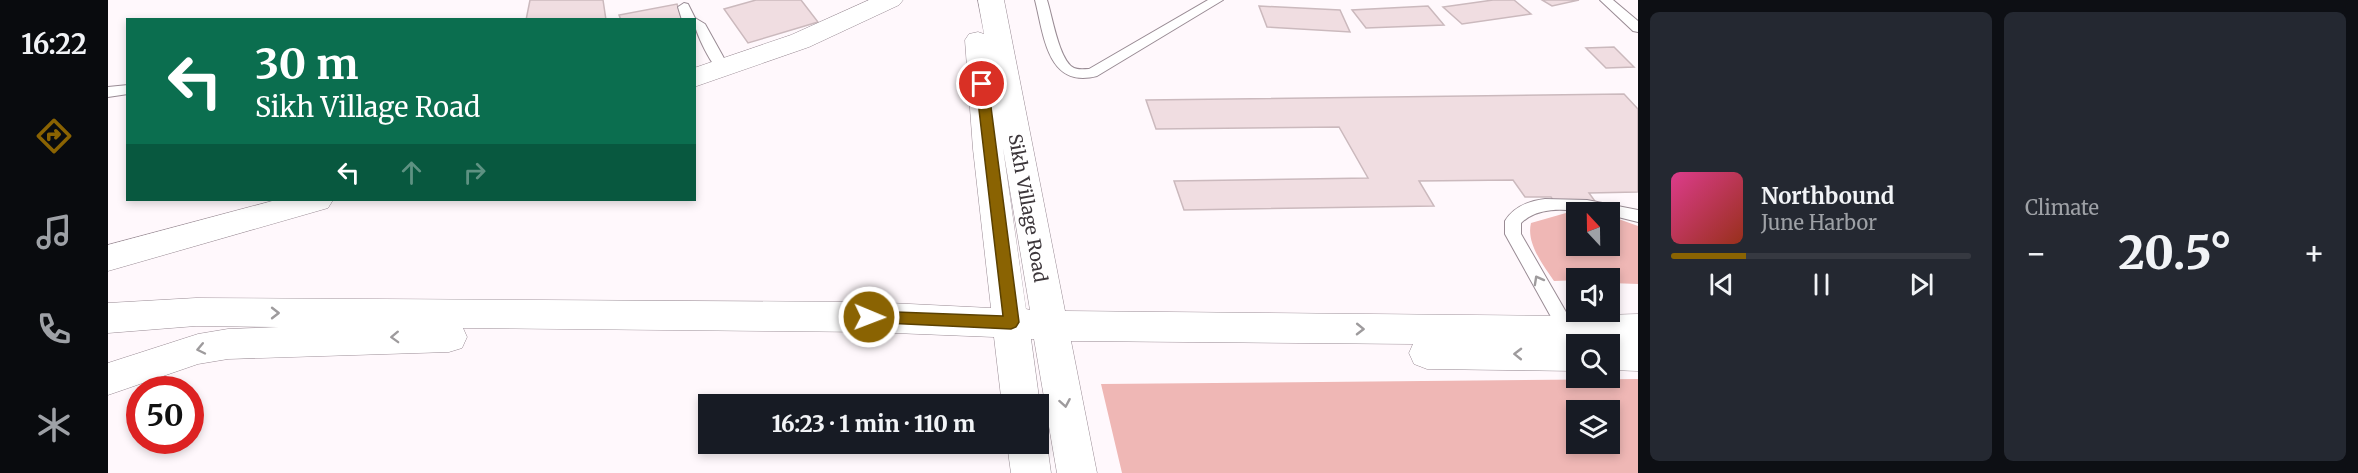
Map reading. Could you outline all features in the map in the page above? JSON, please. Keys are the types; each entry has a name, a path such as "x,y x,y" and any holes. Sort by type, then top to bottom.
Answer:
{"main road":[{"path":"696,77 800,41 890,0"},
{"name":"Sikh Village Road","path":"972,0 1020,394"},
{"name":"Sikh Village Road","path":"991,0 1077,473"},
{"path":"108,258 313,201"},
{"path":"108,318 207,312 869,317 1051,335 1566,344"},
{"path":"1616,334 1638,329"},
{"path":"108,379 198,349 228,344 303,340 1012,332"},
{"path":"1620,355 1638,355"},
{"path":"1028,454 1031,473"}],"lane":[{"path":"1041,0 1060,62 1067,71 1078,74 1092,73 1217,0"},
{"path":"1606,0 1638,28"},
{"path":"696,23 699,24 723,69"},
{"path":"108,92 126,89"},
{"path":"1568,334 1513,234 1512,221 1520,213 1535,206 1608,207 1638,216"}],"shaded area":[{"path":"1566,213 1566,256 1620,256 1620,220 1638,226 1638,284 1620,283 1620,268 1566,268 1566,281 1554,281 1533,246 1531,223"},
{"path":"1620,379 1638,379 1638,473 1122,473 1101,384 1566,380 1566,388 1620,388"}],"building":[{"path":"530,0 603,0 606,18 526,18"},
{"path":"756,0 801,0 818,22 748,43 724,9"},
{"path":"1493,0 1514,0 1531,14 1462,24 1443,7"},
{"path":"1542,0 1579,0 1552,6"},
{"path":"677,4 681,18 620,18 619,15"},
{"path":"1259,6 1340,10 1350,32 1267,27"},
{"path":"1428,6 1444,25 1366,28 1352,10"},
{"path":"1614,47 1634,67 1606,68 1586,48"},
{"path":"1624,94 1638,109 1638,192 1589,193 1596,202 1556,204 1551,197 1525,197 1513,180 1419,181 1434,206 1184,210 1174,181 1368,178 1339,127 1156,129 1146,100"}],"route":[{"path":"869,317 1011,322 988,149 982,84"}]}
